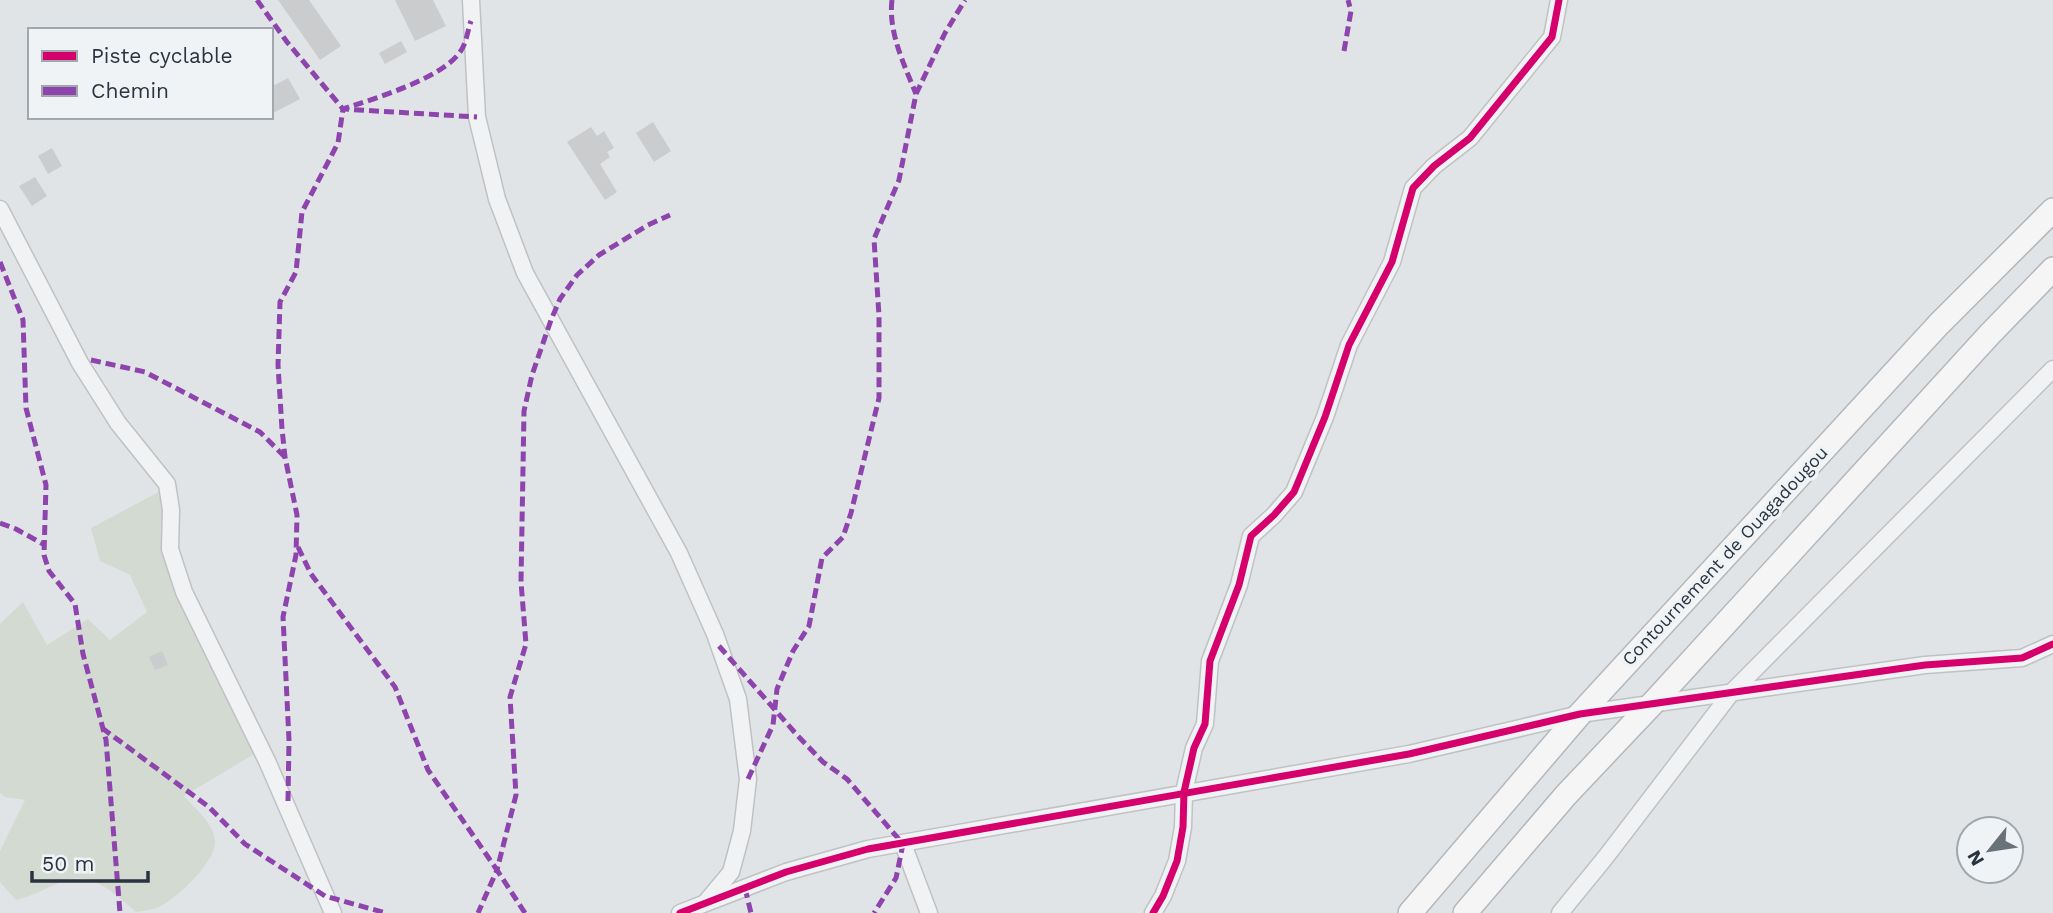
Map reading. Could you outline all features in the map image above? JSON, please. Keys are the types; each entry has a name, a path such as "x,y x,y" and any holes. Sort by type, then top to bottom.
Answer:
{"highway":[{"name":"Contournement de Ouagadougou","path":"1410,913 1580,714 1939,324 2053,210"},
{"path":"1465,913 1566,794 2053,269"}],"street":[{"path":"471,0 477,117 497,199 525,273 679,553 715,634 738,699 748,779 742,831 731,872 705,904"},
{"path":"1153,913 1177,861 1183,827 1184,792 1194,748 1205,723 1210,661 1239,585 1251,536 1294,492 1325,417 1349,345 1392,262 1413,188 1434,166 1470,138 1552,37 1559,0"},
{"path":"0,209 80,363 118,423 167,484 171,510 170,549 184,592 267,761 333,913"},
{"path":"1560,913 1732,692 2053,369"},
{"path":"680,913 786,872 868,849 1409,754 1580,714 1925,665 2022,658 2053,644"},
{"path":"903,844 929,913"}],"shaded area":[{"path":"166,488 170,540 188,590 266,747 184,796 211,827 215,840 214,848 194,879 165,904 155,909 136,912 94,881 74,878 16,900 0,882 0,851 25,800 5,797 0,793 0,624 23,602 47,645 88,619 110,640 147,612 130,575 100,561 91,528"}],"building":[{"path":"278,0 309,0 341,46 320,60"},
{"path":"395,0 433,0 446,26 415,41"},
{"path":"401,41 407,52 385,64 379,53"},
{"path":"288,78 300,99 273,113 273,86"},
{"path":"653,122 671,151 654,162 636,133"},
{"path":"591,127 597,136 604,131 614,148 607,152 610,157 600,164 617,192 605,200 567,142"},
{"path":"52,148 62,166 48,174 38,156"},
{"path":"35,177 47,196 32,206 19,186"},
{"path":"162,651 168,665 155,670 149,657"}],"marked path":[{"path":"257,0 287,42 343,109 477,117"},
{"path":"892,0 895,36 916,94"},
{"path":"748,779 773,725 777,689 793,651 809,626 822,558 843,537 851,513 879,398 879,316 874,239 899,180 916,94 945,33 965,0"},
{"path":"1344,51 1351,11 1348,0"},
{"path":"288,801 289,740 283,617 296,555 297,515 282,429 278,365 280,302 296,272 302,212 338,143 343,109 409,86 443,68 463,47 471,21"},
{"path":"525,913 497,870 516,795 510,697 526,644 521,582 524,411 532,375 551,320 560,299 577,275 599,255 670,215"},
{"path":"0,262 23,320 26,408 46,485 44,555 49,571 75,604 83,654 106,740 120,913"},
{"path":"91,360 145,372 260,432 285,457"},
{"path":"0,523 45,545"},
{"path":"298,547 311,574 395,687 428,770 497,870 478,913"},
{"path":"719,646 797,735 823,762 847,779 903,844 896,878 874,913"},
{"path":"102,728 209,807 245,844 325,896 386,913"},
{"path":"745,888 751,913"}],"cycle path":[{"path":"1153,913 1177,861 1183,827 1184,792 1194,748 1205,724 1210,661 1239,585 1251,536 1294,492 1325,417 1349,345 1392,262 1413,188 1434,166 1470,138 1552,37 1559,0"},
{"path":"680,913 786,872 868,849 1409,754 1580,714 1925,665 2022,658 2053,644"}]}
